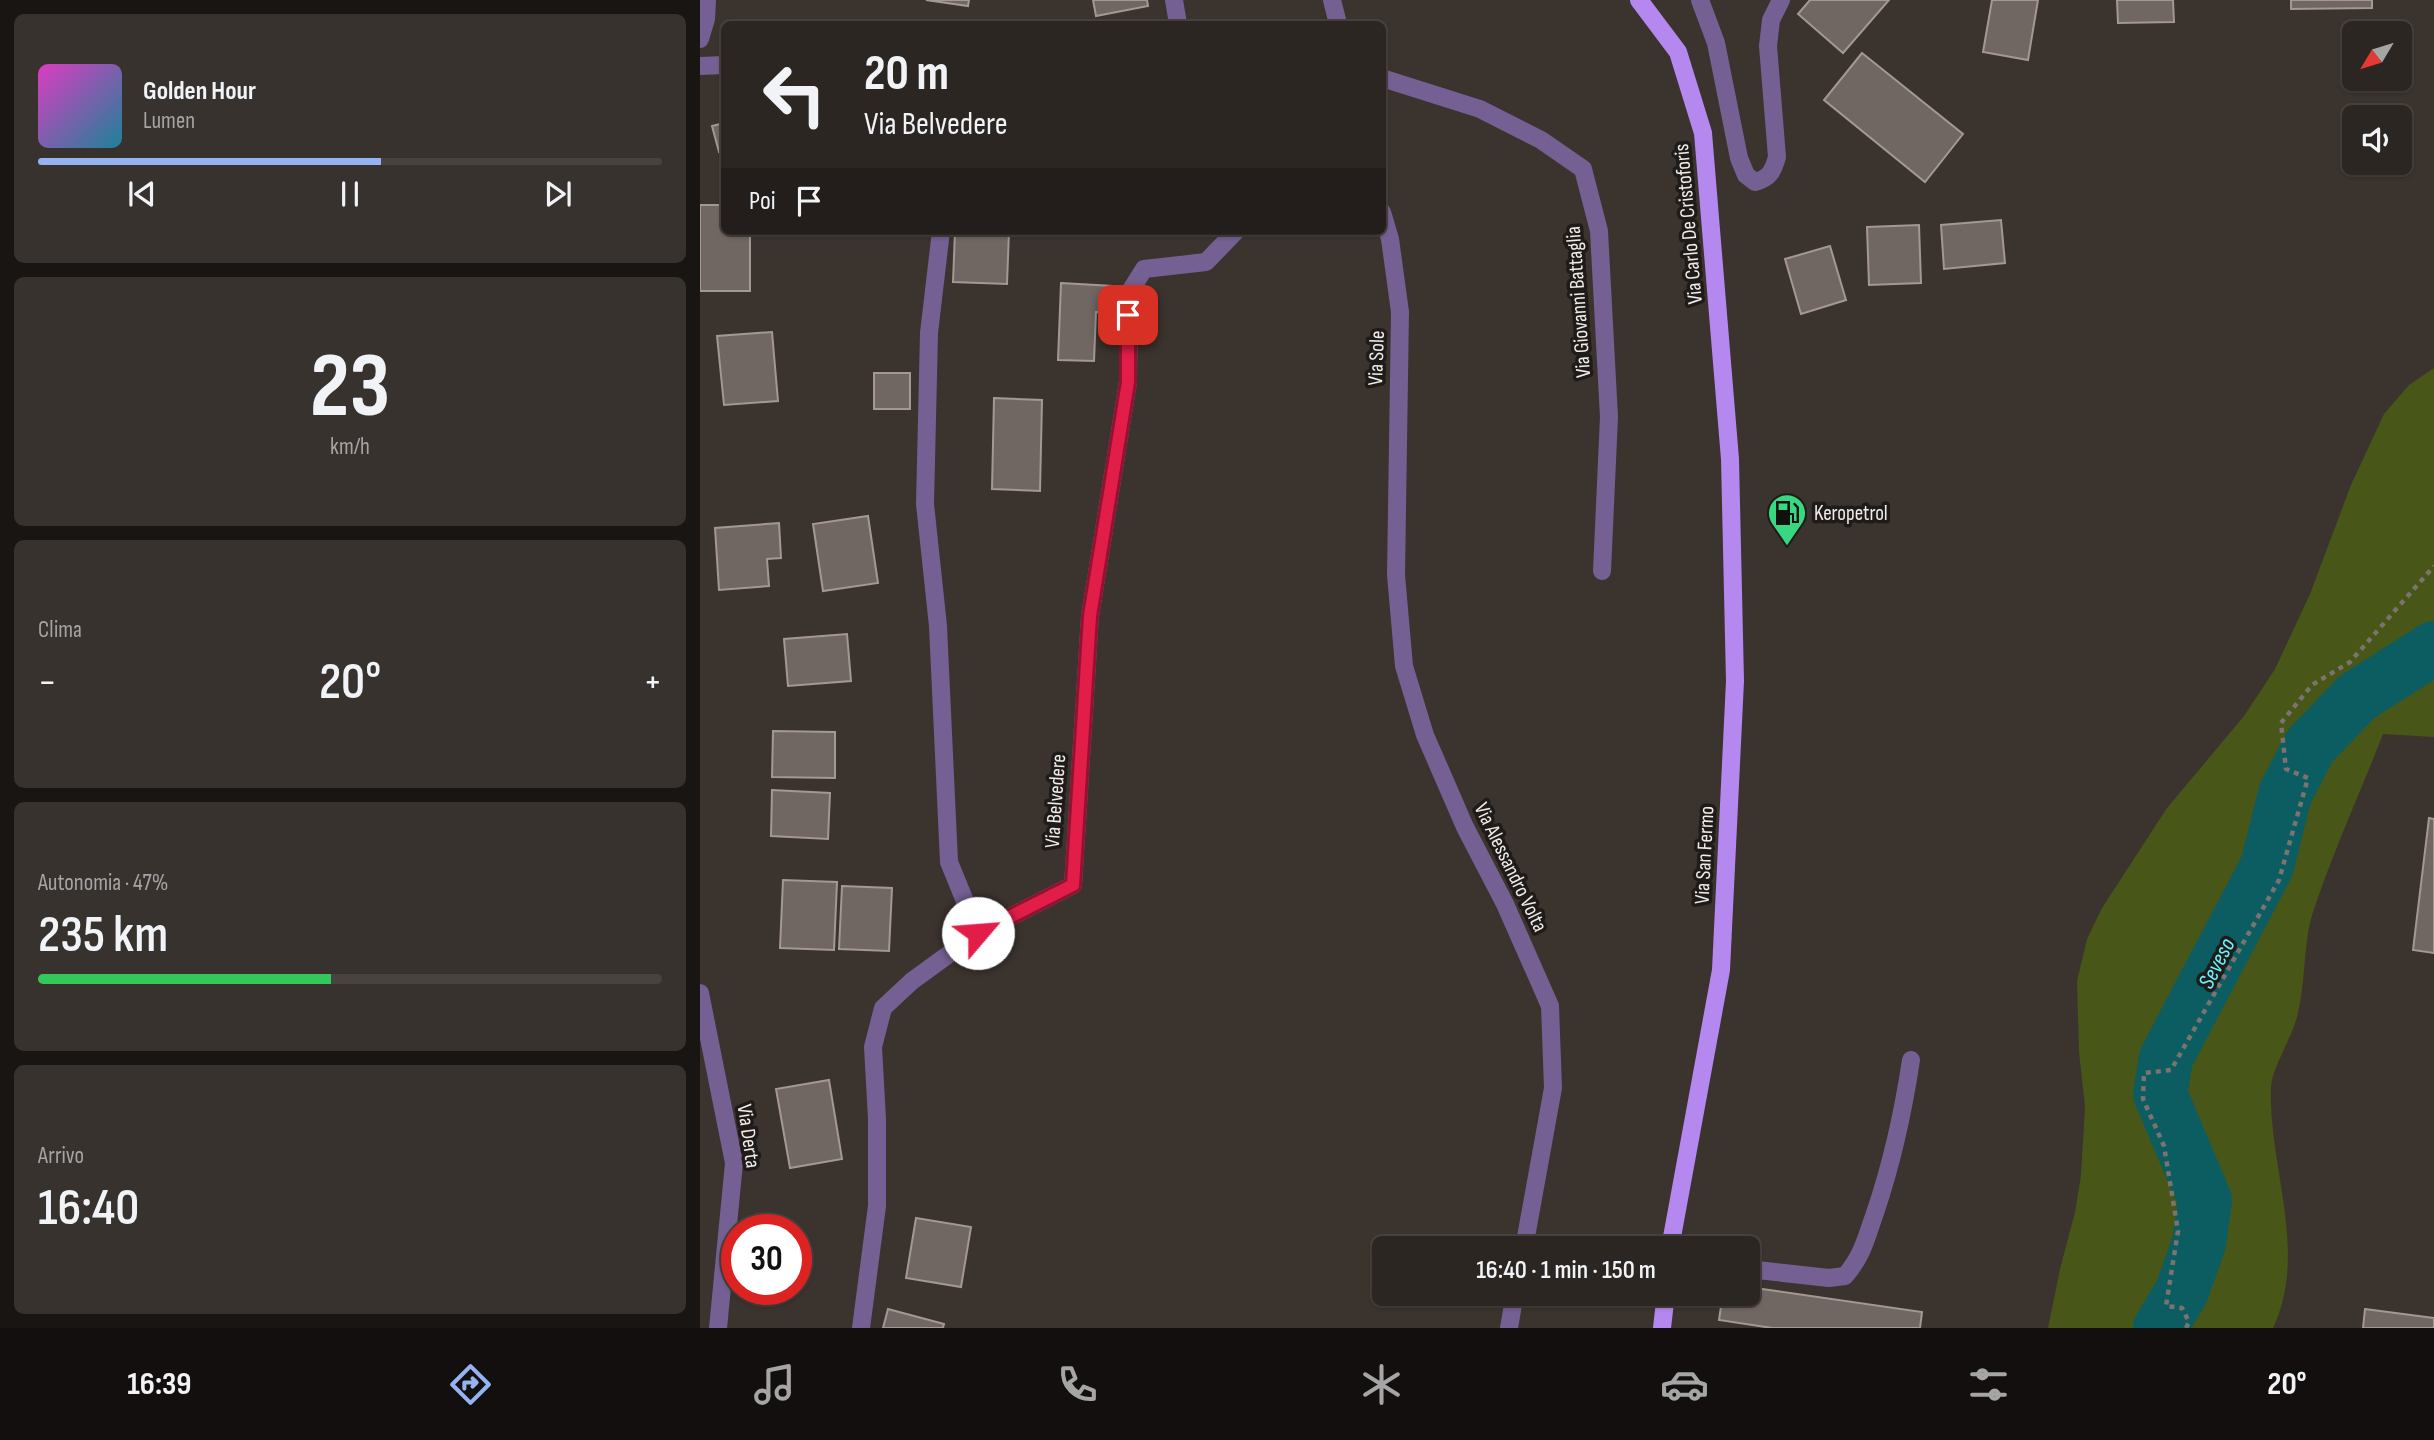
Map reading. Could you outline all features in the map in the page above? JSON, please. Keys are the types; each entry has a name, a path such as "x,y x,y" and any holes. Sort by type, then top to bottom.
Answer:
{"main road":[{"name":"Via Carlo De Cristoforis","path":"1639,0 1678,52 1703,133 1731,459"},
{"name":"Via San Fermo","path":"1672,1236 1721,970 1735,681 1731,459"},
{"path":"1662,1328 1665,1306"}],"street":[{"path":"700,39 706,19 707,0"},
{"path":"1174,0 1178,21"},
{"path":"1332,0 1337,21"},
{"path":"1700,0 1716,43 1739,158 1746,175 1755,182 1765,179 1773,171 1777,157 1768,46 1771,20 1782,0"},
{"path":"700,66 721,65"},
{"name":"Via Giovanni Battaglia","path":"1386,79 1480,109 1541,140 1583,169 1599,231 1609,417 1602,571"},
{"name":"Via Sole","path":"1386,224 1391,239 1400,312 1397,507"},
{"path":"861,1328 877,1206 877,1119 873,1047 883,1008 912,981 978,933 949,862 938,626 925,504 929,333 941,235"},
{"name":"Via Belvedere","path":"978,933 1073,885 1090,616 1128,382 1129,293 1144,269 1206,262 1232,235"},
{"name":"Via Alessandro Volta","path":"1397,507 1396,575 1404,666 1422,724 1465,827 1505,904 1550,1006 1553,1088 1526,1236"},
{"name":"Via Derta","path":"700,993 734,1163 718,1328"},
{"path":"1760,1270 1829,1278 1845,1276 1859,1261 1890,1170 1904,1108 1911,1060"},
{"path":"1509,1328 1513,1306"}],"path":[{"path":"2186,1328 2189,1322 2182,1308 2166,1306 2178,1231 2164,1146 2143,1099 2144,1073 2171,1070 2279,880 2308,778 2286,769 2281,723 2312,685 2350,662 2434,566"}],"green space":[{"path":"2434,368 2434,737 2383,734 2313,912 2297,1017 2271,1087 2275,1147 2287,1239 2283,1299 2273,1328 2048,1328 2081,1175 2085,1107 2079,1052 2077,981 2087,939 2102,908 2167,808 2244,716 2275,669 2310,594 2351,485 2384,414 2409,385"}],"building":[{"path":"926,0 969,0 968,6"},
{"path":"1093,0 1147,0 1148,6 1096,16"},
{"path":"1810,0 1889,0 1843,53 1798,14"},
{"path":"1992,0 2038,0 2028,60 1983,52"},
{"path":"2117,0 2173,0 2174,22 2118,23"},
{"path":"2291,0 2372,0 2372,8 2291,9"},
{"path":"1862,53 1963,134 1925,182 1824,100"},
{"path":"721,124 719,152 712,126"},
{"path":"700,205 721,205 721,235 750,235 750,291 700,291"},
{"path":"2001,220 2005,263 1944,269 1941,225"},
{"path":"1919,225 1921,283 1869,285 1867,227"},
{"path":"955,235 1009,235 1007,284 953,282"},
{"path":"1830,246 1846,300 1801,314 1785,259"},
{"path":"1061,283 1113,286 1112,313 1096,312 1094,361 1058,360"},
{"path":"772,332 778,401 724,405 717,336"},
{"path":"874,373 910,373 910,409 874,409"},
{"path":"994,398 1042,400 1040,491 992,489"},
{"path":"868,516 878,583 823,591 813,524"},
{"path":"779,523 781,558 767,559 769,586 719,590 715,528"},
{"path":"847,634 851,681 788,686 784,639"},
{"path":"773,731 835,732 835,778 772,777"},
{"path":"772,790 830,793 828,839 771,836"},
{"path":"2429,818 2434,819 2434,953 2413,950"},
{"path":"783,880 837,882 834,950 780,948"},
{"path":"842,886 892,888 889,951 839,949"},
{"path":"829,1080 842,1159 790,1168 776,1089"},
{"path":"916,1218 971,1227 961,1287 906,1278"},
{"path":"1760,1289 1922,1312 1920,1328 1772,1328 1719,1320 1721,1306 1760,1306"},
{"path":"888,1309 944,1324 943,1328 883,1328"},
{"path":"2365,1309 2434,1318 2434,1328 2363,1328"}],"waterway":[{"name":"Seveso","path":"2160,1328 2182,1291 2199,1243 2205,1200 2160,1094 2166,1058 2267,866 2285,794 2310,746 2357,697 2434,648"}],"place":[{"name":"Keropetrol","path":"1787,547"}],"route":[{"path":"978,933 1073,885 1090,616 1128,382 1128,315"}]}
